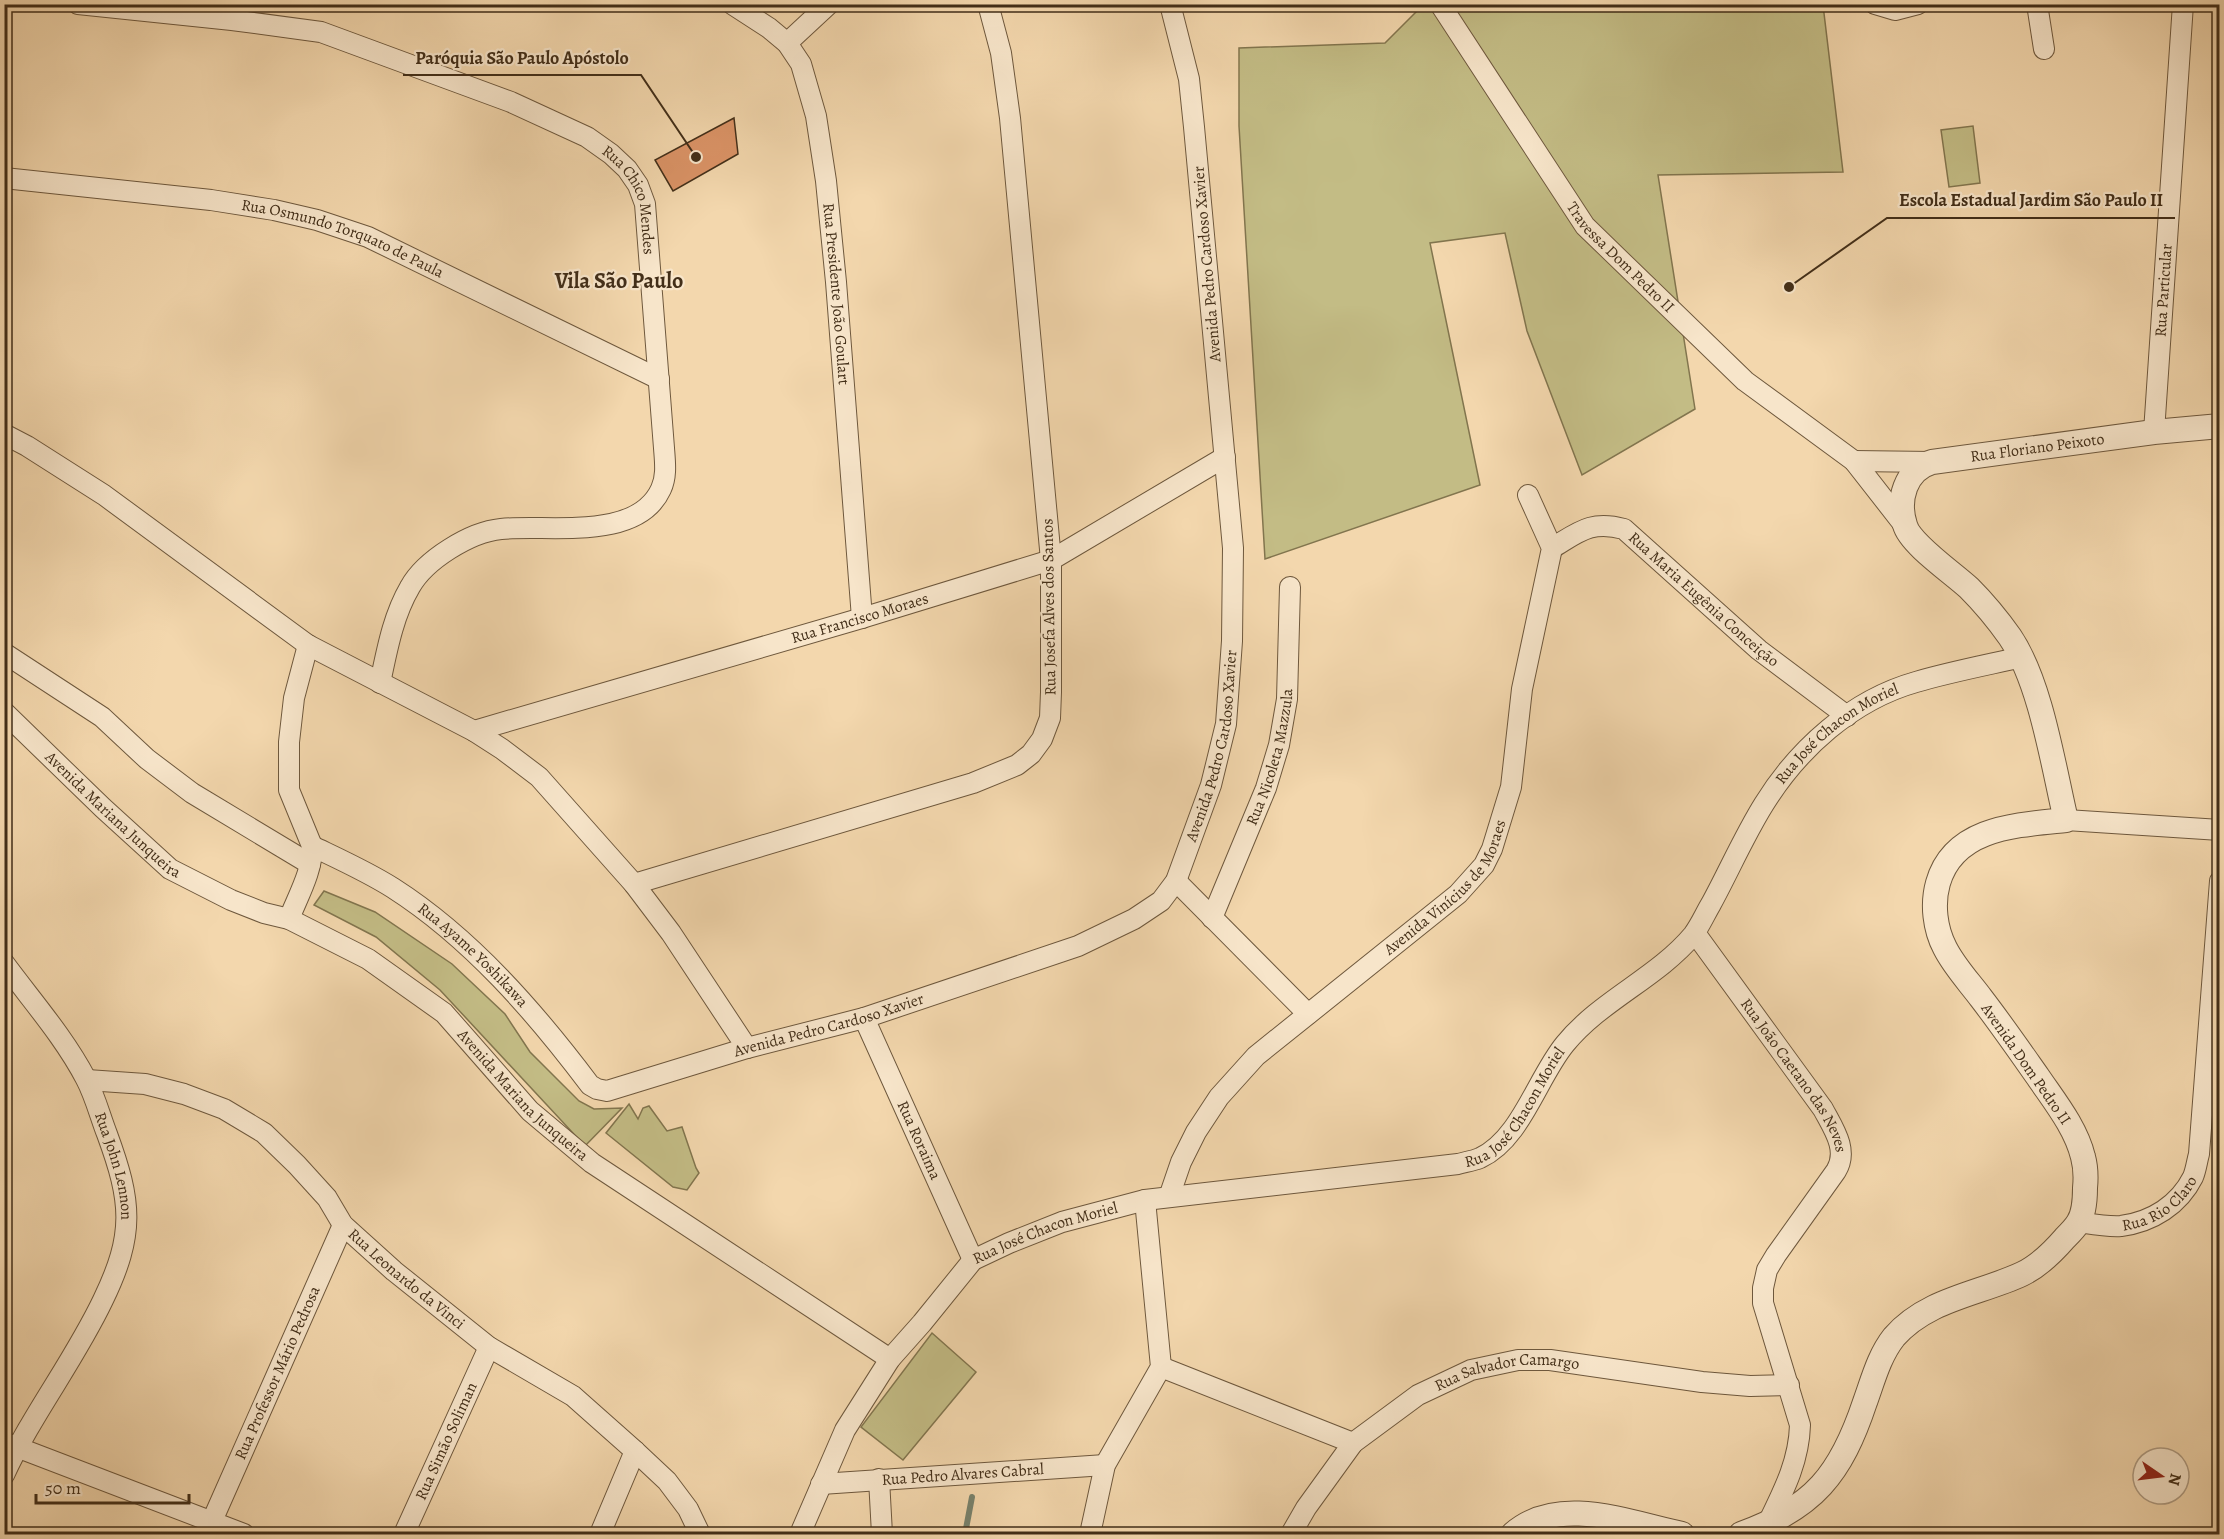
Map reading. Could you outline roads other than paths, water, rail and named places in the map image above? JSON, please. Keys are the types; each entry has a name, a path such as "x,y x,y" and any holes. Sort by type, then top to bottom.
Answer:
{"street":[{"name":"Rua Chico Mendes","path":"78,4 232,20 321,33 511,102 587,137 627,169 638,185 645,204 665,477 654,502 638,515 598,527 498,529 465,540 436,558 411,585 387,643 380,683"},
{"name":"Rua Presidente João Goulart","path":"732,4 769,28 787,43 801,64 813,105 826,181 836,282 862,618"},
{"path":"787,43 829,4"},
{"name":"Rua Josefa Alves dos Santos","path":"634,884 973,783 1017,765 1042,739 1050,718 1051,560 1010,118 1001,53 988,4"},
{"name":"Avenida Pedro Cardoso Xavier","path":"611,1090 747,1048 864,1018 1078,946 1134,919 1161,901 1176,881 1211,785 1227,724 1232,640 1233,548 1189,79 1170,4"},
{"name":"Travessa Dom Pedro II","path":"1440,4 1585,226 1745,381 1854,461 1904,525 1908,536 1970,589 1989,610 2022,657 2037,698 2066,820"},
{"path":"1875,4 1894,10 1918,4"},
{"path":"2037,4 2044,49"},
{"name":"Rua Particular","path":"2154,432 2183,4"},
{"name":"Rua Osmundo Torquato de Paula","path":"4,178 211,200 274,210 317,220 368,237 659,379"},
{"name":"Rua Floriano Peixoto","path":"1932,462 2154,432 2220,426"},
{"path":"4,434 104,495 308,645 474,731 539,777 634,884 690,959 747,1048"},
{"name":"Rua Francisco Moraes","path":"474,731 862,618 1051,560 1225,457"},
{"path":"1854,461 1932,462"},
{"path":"1904,525 1902,510 1905,485 1921,465 1932,462"},
{"path":"1528,495 1552,548"},
{"name":"Rua Maria Eugênia Conceição","path":"1552,548 1589,527 1609,525 1624,529 1759,650 1847,716"},
{"name":"Avenida Vinícius de Moraes","path":"1169,1197 1181,1162 1196,1132 1219,1097 1256,1056 1458,894 1484,865 1500,826 1511,787 1522,689 1552,548"},
{"name":"Rua Nicoleta Mazzula","path":"1212,918 1266,788 1279,745 1287,699 1290,587"},
{"path":"289,919 311,855 289,790 289,742 294,698 308,645"},
{"name":"Rua Ayame Yoshikawa","path":"4,653 102,717 147,759 192,793 311,855 392,887 434,917 524,1003 590,1085 601,1090 611,1090"},
{"name":"Rua José Chacon Moriel","path":"890,1359 973,1260 1062,1222 1145,1200 1458,1164 1478,1159 1493,1150 1518,1120 1546,1070 1566,1042 1610,1002 1680,949 1695,933 1763,805 1788,770 1815,739 1847,716 1881,696 1914,682 2022,657"},
{"name":"Avenida Mariana Junqueira","path":"4,712 170,869 231,900 264,913 289,919 368,959 444,1013 530,1111 592,1163 890,1359"},
{"name":"Avenida Dom Pedro II","path":"1741,1534 1767,1525 1816,1493 1841,1460 1856,1428 1881,1356 1895,1336 1920,1314 1950,1300 2022,1274 2046,1259 2079,1222 2085,1199 2086,1172 2083,1156 2073,1132 2005,1029 1945,949 1938,932 1935,911 1936,890 1949,858 1968,842 1996,830 2066,820 2220,830"},
{"path":"1176,881 1308,1014"},
{"name":"Rua Rio Claro","path":"2079,1222 2120,1226 2145,1221 2165,1211 2180,1196 2193,1177 2199,1154 2220,881"},
{"name":"Rua João Caetano das Neves","path":"1695,933 1823,1109 1837,1135 1841,1149 1840,1164 1776,1255 1767,1270 1763,1288 1763,1303 1800,1425 1800,1442 1790,1476 1767,1525"},
{"name":"Rua John Lennon","path":"4,963 49,1022 87,1080 122,1175 127,1210 125,1239 117,1271 102,1303 11,1445 4,1475"},
{"name":"Rua Roraima","path":"864,1018 973,1260"},
{"name":"Rua Leonardo da Vinci","path":"87,1080 145,1084 184,1094 224,1109 264,1133 327,1197 343,1225 394,1271 489,1347 573,1396 635,1451 667,1481 688,1509 700,1534"},
{"path":"1090,1534 1105,1465 1161,1367 1145,1200"},
{"name":"Rua Professor Mário Pedrosa","path":"212,1521 343,1225"},
{"name":"Rua Simão Soliman","path":"404,1534 489,1347"},
{"path":"800,1534 845,1430 890,1359"},
{"name":"Rua Salvador Camargo","path":"1291,1534 1306,1508 1353,1443 1418,1395 1471,1370 1518,1360 1550,1360 1726,1384 1789,1385"},
{"path":"1161,1367 1353,1443"},
{"path":"11,1445 244,1534"},
{"path":"600,1534 635,1451"},
{"name":"Rua Pedro Alvares Cabral","path":"821,1484 1105,1465"},
{"path":"879,1479 882,1534"},
{"path":"1513,1534 1526,1523 1560,1513 1587,1514 1682,1534"}],"waterway":[{"path":"965,1534 972,1497"}],"place":[{"name":"Paróquia São Paulo Apóstolo","path":"696,157"},
{"name":"Escola Estadual Jardim São Paulo II","path":"1789,287"}],"district":[{"name":"Vila São Paulo","path":"619,281"}]}
